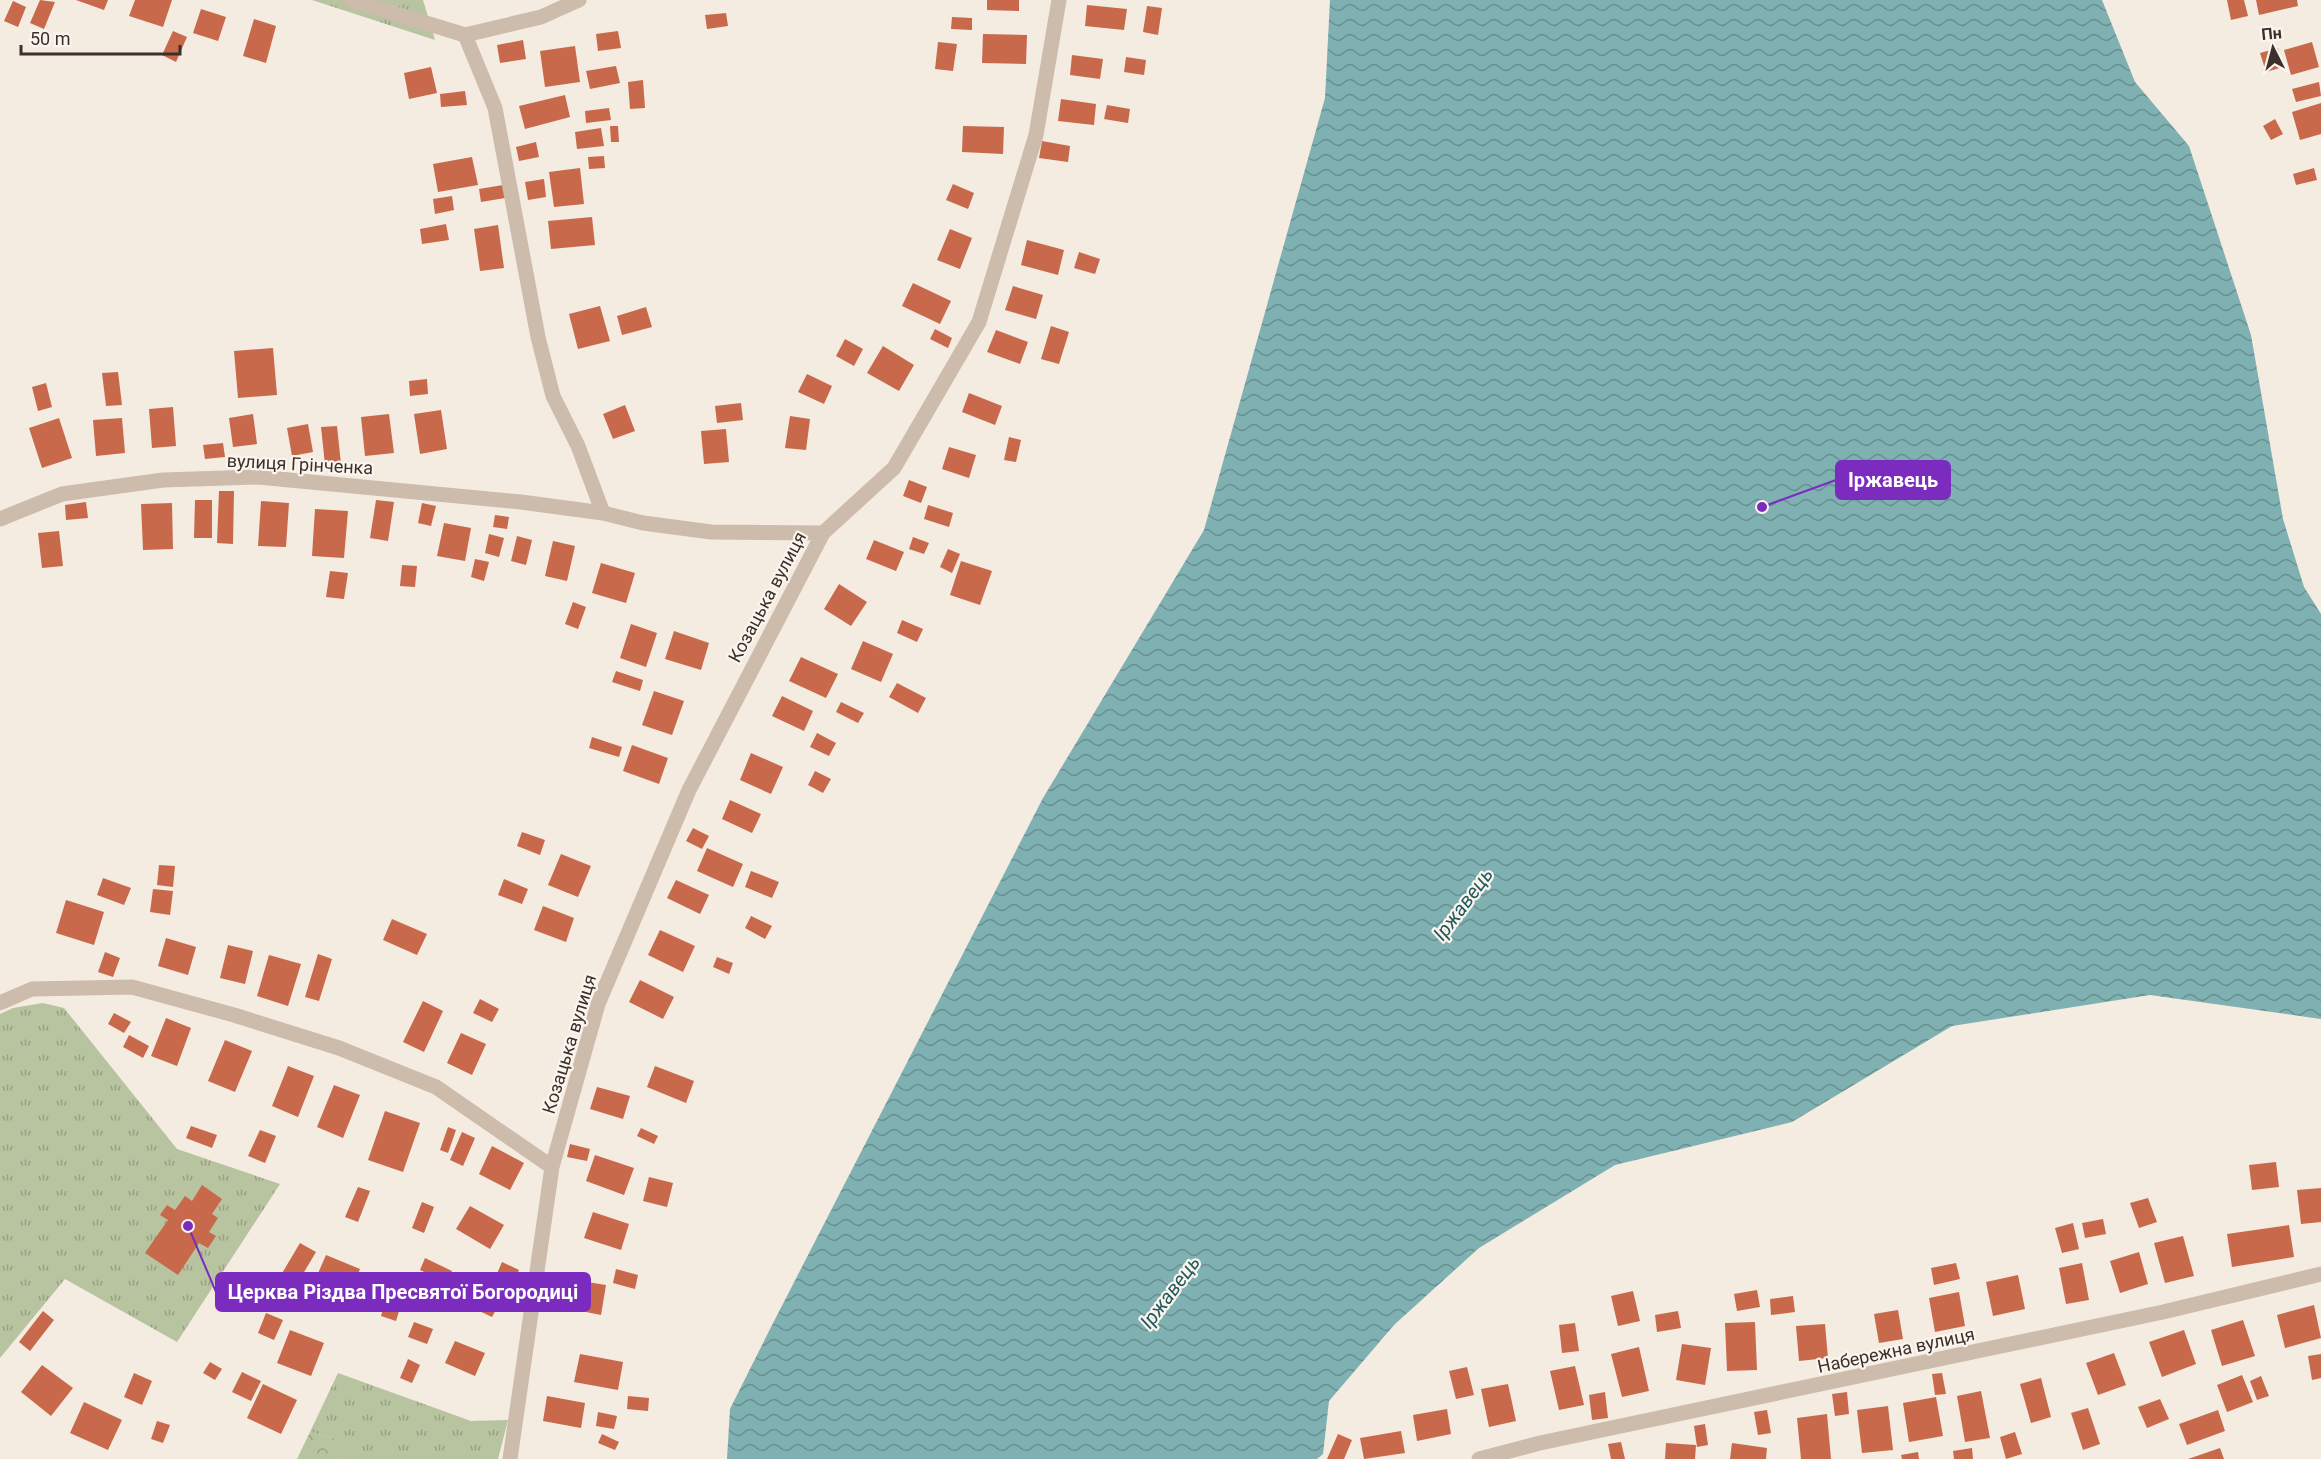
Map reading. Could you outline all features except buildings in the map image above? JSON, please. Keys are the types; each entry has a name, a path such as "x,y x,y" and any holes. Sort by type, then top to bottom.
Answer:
{"street":[{"path":"351,0 465,35 541,17 579,0"},
{"name":"Козацька вулиця","path":"510,1459 552,1167 598,1004 684,801 823,533 894,468 979,322 1036,135 1059,0"},
{"path":"465,35 495,108 538,338 553,396 578,446 603,513"},
{"name":"вулиця Грінченка","path":"0,519 62,494 163,480 258,477 498,500 603,513 643,523 711,532 823,533"},
{"path":"0,1002 32,989 132,987 234,1015 339,1048 436,1088 552,1167"},
{"name":"Набережна вулиця","path":"1479,1459 1540,1443 2152,1314 2321,1274"}],"green space":[{"path":"312,0 423,0 435,40"},
{"path":"43,1003 64,1008 177,1149 280,1184 177,1342 65,1279 0,1358 0,1014 13,1008"},
{"path":"338,1373 471,1421 508,1420 498,1459 338,1459 343,1441 310,1432"},
{"path":"310,1432 344,1441 338,1459 297,1459"}],"water":[{"path":"1330,0 2102,0 2135,82 2189,146 2251,335 2283,519 2304,587 2321,614 2321,1019 2150,995 1952,1026 1792,1122 1615,1165 1479,1248 1394,1325 1329,1401 1323,1454 1317,1459 727,1459 730,1409 769,1331 1043,798 1204,530 1325,98"}],"place":[{"name":"Іржавець","path":"1762,507"},
{"name":"Церква Різдва Пресвятої Богородиці","path":"188,1226"}]}
